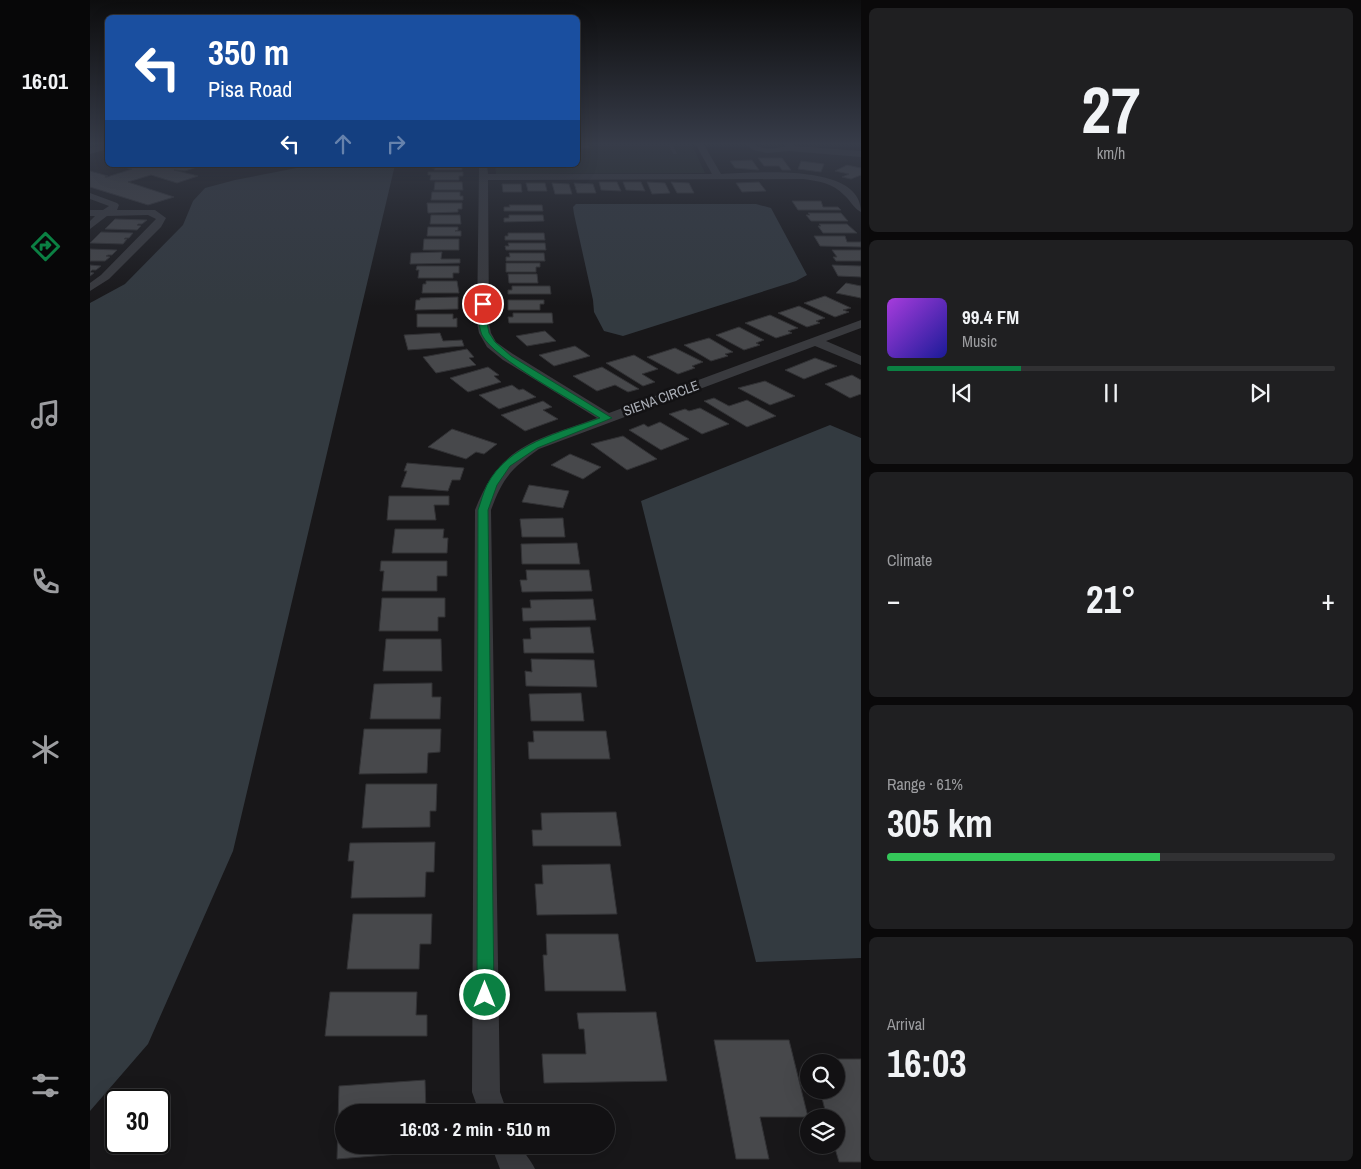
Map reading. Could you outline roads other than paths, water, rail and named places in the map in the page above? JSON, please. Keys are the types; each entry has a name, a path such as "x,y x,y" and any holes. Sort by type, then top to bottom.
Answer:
{"street":[{"path":"483,198 483,323 485,333 492,344 508,357 607,418"},
{"path":"853,198 861,209"},
{"path":"90,226 113,208 114,204 93,199"},
{"path":"90,213 148,212 161,218 157,225 105,277 90,288"},
{"name":"SIENA CIRCLE","path":"490,1104 486,1092 483,510 492,484 507,464 534,446 861,324"},
{"path":"816,341 861,361"},
{"path":"509,1154 512,1162 520,1169"}]}
